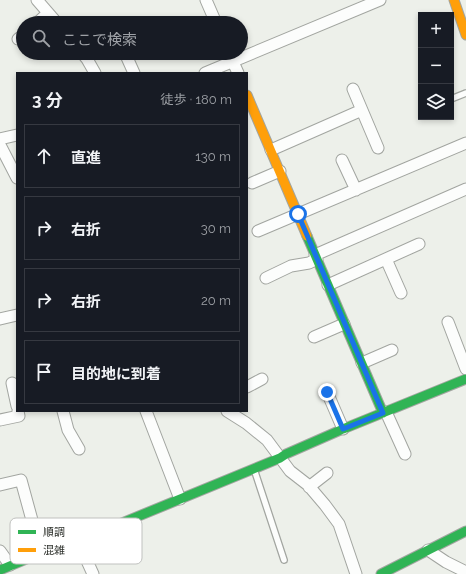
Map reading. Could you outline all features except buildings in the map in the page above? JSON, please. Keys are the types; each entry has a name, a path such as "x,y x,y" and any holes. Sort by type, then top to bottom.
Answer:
{"street":[{"path":"37,0 51,16"},
{"path":"206,0 213,16"},
{"path":"248,50 380,0"},
{"path":"454,0 466,35"},
{"path":"45,16 48,13"},
{"path":"88,60 94,72"},
{"path":"128,60 134,72"},
{"path":"207,72 226,60"},
{"path":"232,60 238,72"},
{"path":"353,89 378,148"},
{"path":"248,97 344,324 384,413 405,454"},
{"path":"270,150 362,110"},
{"path":"0,139 16,135"},
{"path":"258,231 466,143"},
{"path":"0,145 16,176"},
{"path":"342,160 356,190"},
{"path":"252,183 280,171"},
{"path":"266,278 291,266 309,263 316,257 466,189"},
{"path":"328,285 419,244"},
{"path":"386,259 401,293"},
{"path":"0,319 16,315"},
{"path":"448,322 466,369"},
{"path":"314,337 344,324"},
{"path":"362,363 392,350"},
{"path":"248,386 262,379"},
{"path":"134,518 280,458 343,429 466,379"},
{"path":"12,383 16,401"},
{"path":"327,392 343,429"},
{"path":"0,420 19,416 18,412"},
{"path":"63,412 68,430 79,449"},
{"path":"146,412 180,499"},
{"path":"229,412 246,423 267,440 290,471 309,487 325,504 339,524 356,574"},
{"path":"309,487 327,474"},
{"path":"0,485 21,480 31,518"},
{"path":"381,574 466,531"},
{"path":"0,550 5,567"},
{"path":"428,550 446,562 466,572"},
{"path":"88,564 93,574"}],"lane":[{"path":"454,98 466,93"},
{"path":"254,469 284,560"}],"traffic: fast":[{"path":"307,236 383,413"},
{"path":"134,518 280,458 343,429 466,379"},
{"path":"381,574 466,531"},
{"path":"0,570 14,564"}],"traffic: slow":[{"path":"454,0 466,35"},
{"path":"248,97 307,236"}],"route":[{"path":"298,214 383,413 343,429 327,392"}]}
